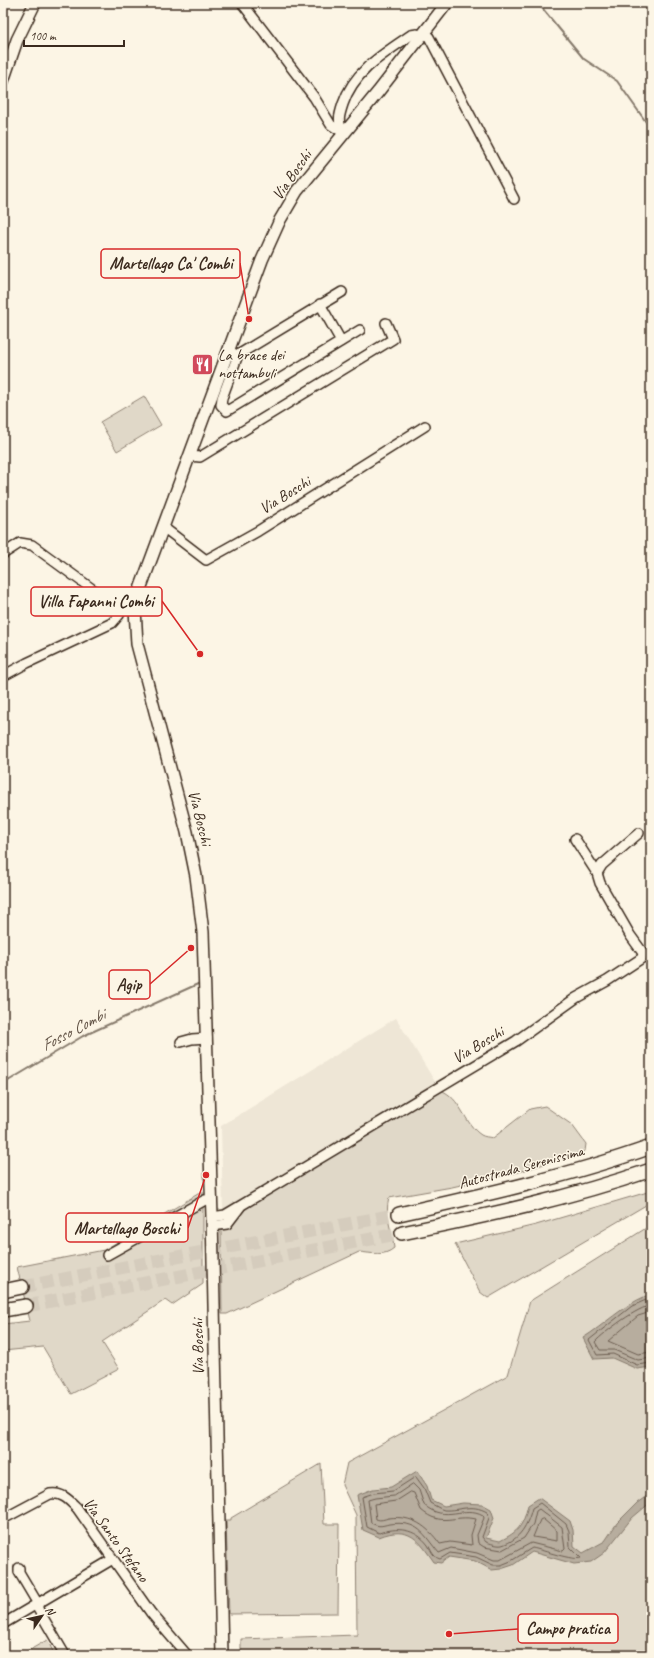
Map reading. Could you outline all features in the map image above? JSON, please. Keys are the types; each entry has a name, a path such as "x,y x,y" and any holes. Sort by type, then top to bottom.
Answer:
{"highway":[{"name":"Autostrada Serenissima","path":"399,1214 493,1193 558,1176 651,1147"},
{"path":"402,1233 496,1214 562,1198 651,1170"},
{"path":"3,1291 22,1287"},
{"path":"3,1310 26,1306"}],"main road":[{"path":"3,81 17,40 35,3"},
{"name":"Via Boschi","path":"222,1655 212,1199 203,932 196,876 172,772 139,655 135,633 135,609 139,592 190,456 234,353 262,260 280,220 298,191 446,3"}],"street":[{"path":"242,3 314,97 330,126 344,134"},
{"path":"344,134 339,125 339,117 353,82 364,69 411,35 422,35 432,43 514,200"},
{"path":"234,353 342,292"},
{"path":"320,304 341,341"},
{"path":"190,456 200,457 393,339 386,323"},
{"name":"Via Boschi","path":"234,353 221,405 227,411 360,330"},
{"name":"Via Boschi","path":"163,527 206,560 258,532 425,426"},
{"path":"3,554 20,543 32,545 110,602 123,607 135,609"},
{"path":"3,676 112,623 120,615 123,607"},
{"path":"598,873 602,865 639,833"},
{"name":"Via Boschi","path":"212,1222 516,1041 576,998 607,981 642,958 643,953 630,935 604,890 598,873 575,839"},
{"path":"181,1042 192,1039 207,1038"},
{"path":"107,1255 205,1200 212,1199"},
{"name":"Via Santo Stefano","path":"3,1519 43,1497 57,1493 67,1498 77,1508 151,1613 186,1655"},
{"path":"3,1624 113,1559"},
{"path":"19,1568 19,1572 38,1604 38,1609 64,1655"}],"shaded area":[{"path":"144,396 161,425 117,451 100,422"},
{"path":"396,1018 437,1085 223,1212 221,1126"},
{"path":"440,1090 453,1098 470,1124 482,1136 493,1138 530,1109 545,1106 572,1125 586,1144 585,1151 519,1172 452,1187 389,1198 387,1211 394,1248 390,1251 377,1254 359,1252 227,1314 222,1314 221,1231 233,1223 244,1208"},
{"path":"203,1191 203,1284 172,1305 165,1300 102,1342 119,1369 71,1394 43,1347 3,1351 3,1324 30,1321 17,1267 104,1250"},
{"path":"651,1191 651,1202 488,1298 480,1292 455,1244 536,1225"},
{"path":"651,1225 651,1655 241,1655 241,1639 357,1635 356,1515 342,1485 347,1463 508,1375 530,1301"},
{"path":"321,1464 324,1524 339,1524 338,1613 229,1614 226,1520 231,1520 231,1518"},
{"path":"47,1640 55,1655 21,1655"}],"water":[{"path":"646,1296 651,1297 651,1367 637,1369 612,1358 594,1359 583,1338 621,1310"},
{"path":"417,1471 427,1486 431,1500 444,1506 463,1503 482,1504 491,1509 494,1518 486,1538 500,1541 516,1531 522,1523 528,1505 539,1498 570,1521 573,1530 574,1546 583,1553 605,1541 617,1523 637,1503 651,1493 651,1502 632,1518 604,1553 591,1562 574,1564 532,1552 513,1565 492,1570 475,1561 449,1557 441,1563 434,1562 418,1541 406,1534 389,1534 379,1537 363,1530 357,1495 373,1489 391,1487"}],"waterway":[{"path":"538,3 584,59 617,81 651,129"},
{"name":"Fosso Combi","path":"3,1084 83,1036 200,983"}],"tunnel":[{"path":"22,1287 399,1214"},
{"path":"26,1306 402,1233"}],"place":[{"name":"Martellago Ca' Combi","path":"249,319"},
{"name":"La brace dei nottambuli","path":"203,364"},
{"name":"Villa Fapanni Combi","path":"200,654"},
{"name":"Agip","path":"191,948"},
{"name":"Martellago Boschi","path":"206,1175"},
{"name":"Campo pratica","path":"449,1634"}]}
